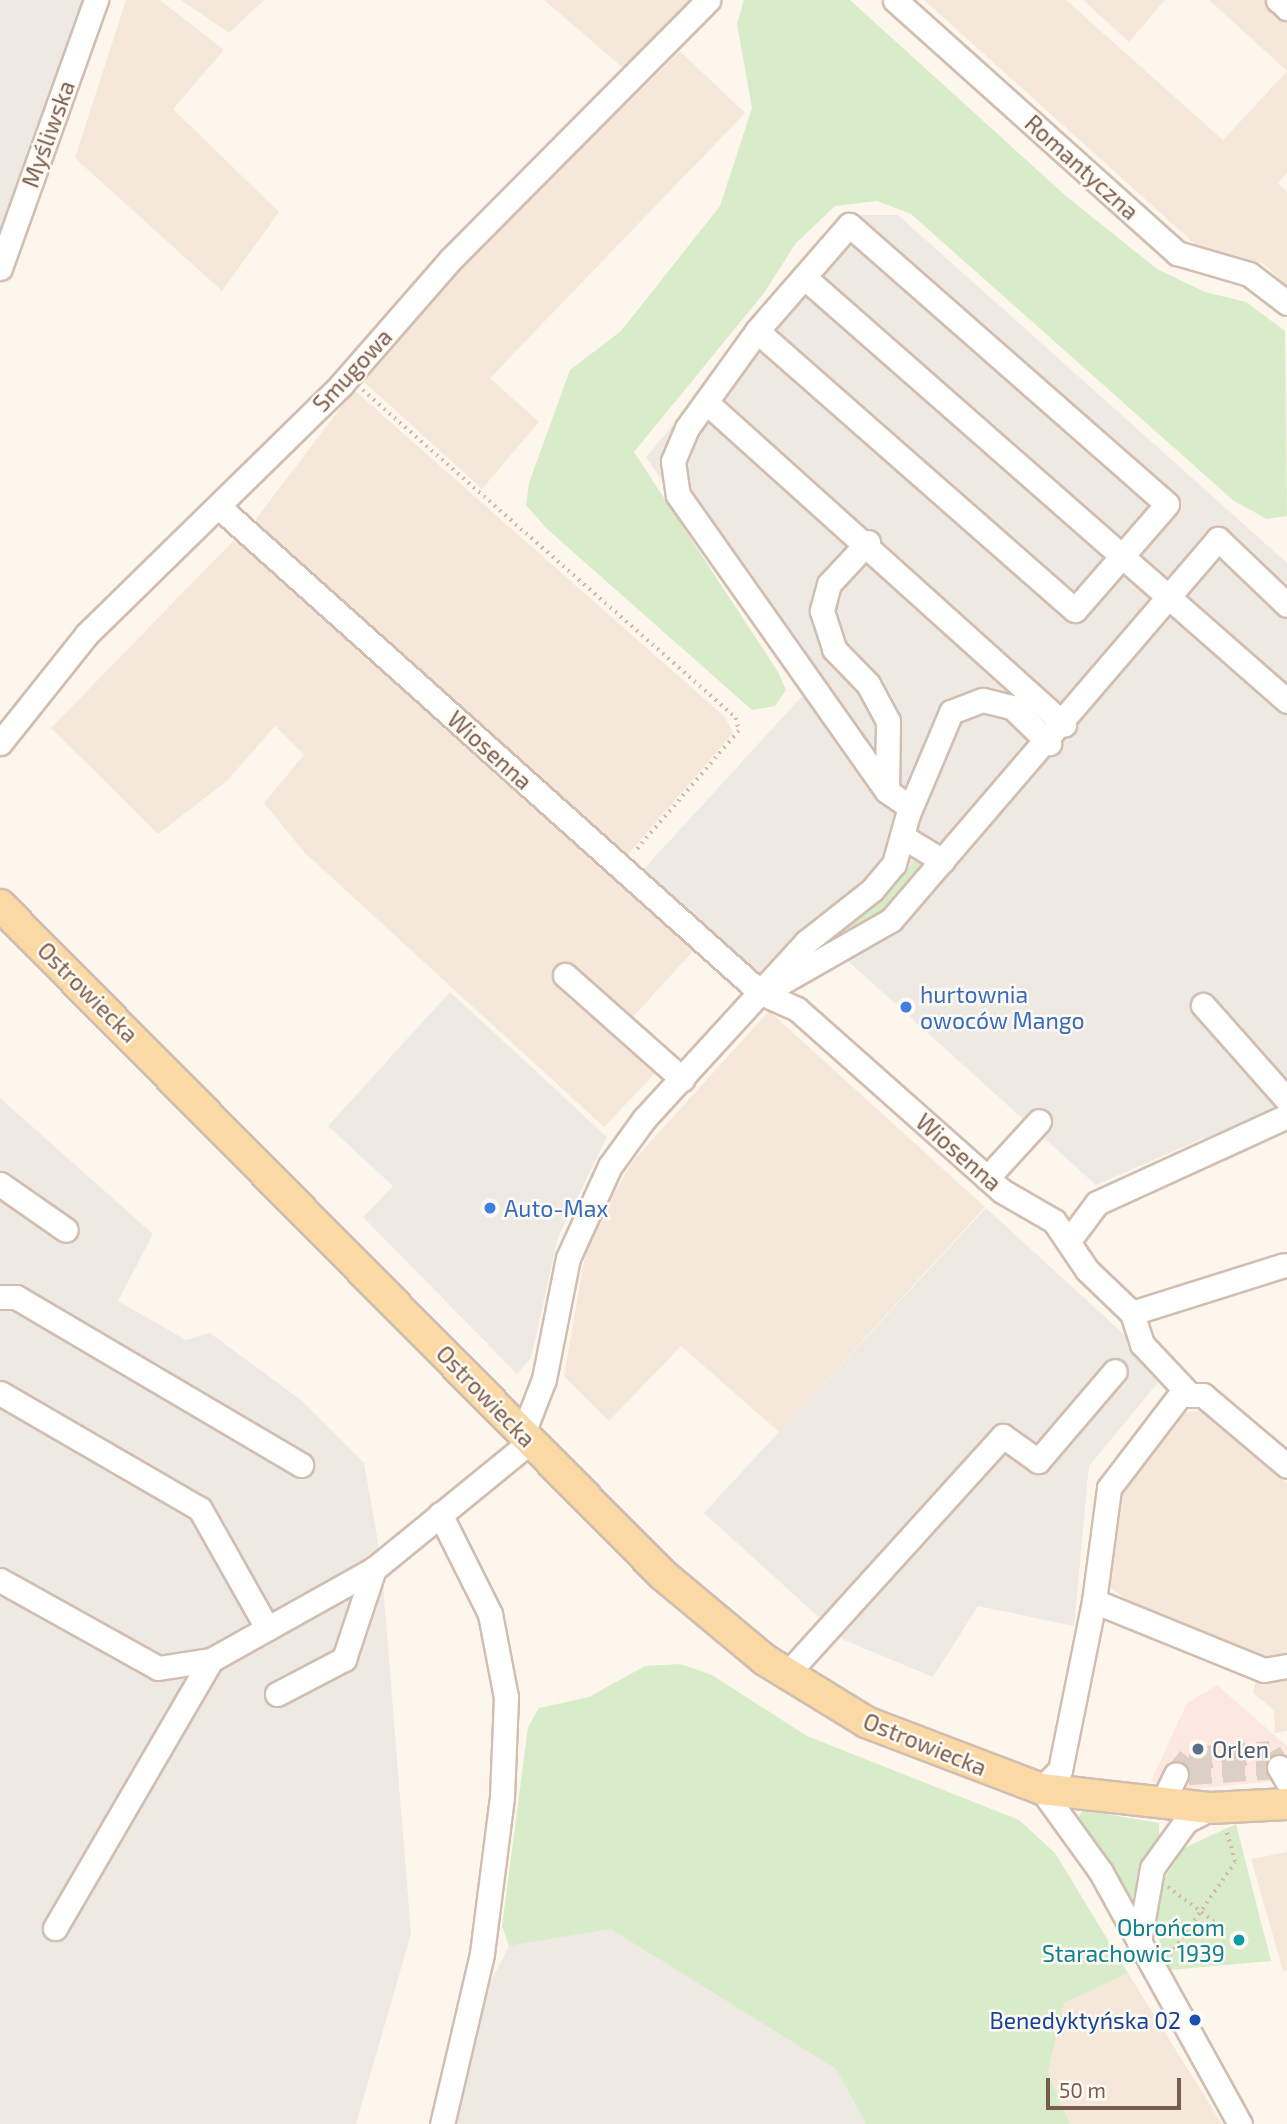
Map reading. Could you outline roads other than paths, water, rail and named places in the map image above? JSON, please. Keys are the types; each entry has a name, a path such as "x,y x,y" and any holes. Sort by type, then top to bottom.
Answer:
{"main road":[{"name":"Ostrowiecka","path":"0,905 714,1622 786,1675 878,1727 1041,1789 1161,1805 1212,1808 1287,1804"}],"street":[{"name":"Myśliwska","path":"0,268 96,0"},
{"name":"Smugowa","path":"0,743 87,634 219,507 348,377 451,260 708,0"},
{"name":"Romantyczna","path":"895,0 1177,253 1249,274 1287,303"},
{"path":"1278,0 1287,8"},
{"path":"757,331 1075,610 1167,504 849,225 757,331 706,402 673,461 678,495 887,791 910,807"},
{"path":"804,277 1287,701"},
{"path":"706,402 868,542 1019,698 1049,743"},
{"name":"Wiosenna","path":"219,507 761,993 797,1009 994,1185 1033,1204 1070,1239 1087,1270 1132,1312 1142,1344 1187,1392 1203,1395 1287,1466"},
{"path":"761,993 815,968 891,920 1049,743 1218,540 1287,605"},
{"path":"868,542 829,584 822,611 834,649 868,684 888,721 887,791"},
{"path":"0,1580 158,1668 211,1660 374,1569 527,1437 544,1379 568,1258 586,1210 638,1128 806,942 872,890 894,864 905,838 910,807 951,712 984,700 1019,698 1064,724"},
{"path":"905,838 943,861"},
{"path":"565,975 682,1079"},
{"path":"1203,1005 1287,1100"},
{"path":"1070,1239 1097,1203 1287,1116"},
{"path":"994,1185 1039,1121"},
{"path":"0,1184 66,1230"},
{"path":"1132,1312 1284,1265"},
{"path":"0,1297 16,1297 300,1465"},
{"path":"786,1675 1003,1436 1038,1461 1115,1371"},
{"path":"1187,1392 1171,1402 1109,1488 1094,1601 1060,1770 1041,1789 1089,1852 1240,2124"},
{"path":"0,1393 200,1509 267,1628"},
{"path":"440,1514 490,1614 506,1698 502,1797 482,1954 442,2124"},
{"path":"277,1694 344,1659 374,1569"},
{"path":"1094,1601 1265,1670 1287,1666"},
{"path":"55,1928 211,1660"},
{"path":"1161,1805 1176,1774"},
{"path":"1139,1941 1152,1868 1186,1821 1212,1808"}],"tunnel":[{"path":"1270,1752 1279,1767 1176,1774 1189,1758 1270,1752"}],"place":[{"name":"hurtownia owoców Mango","path":"906,1007"},
{"name":"Auto-Max","path":"490,1208"},
{"name":"Orlen","path":"1198,1749"},
{"name":"Obrońcom Starachowic 1939","path":"1239,1940"},
{"name":"Benedyktyńska 02","path":"1195,2020"}]}
